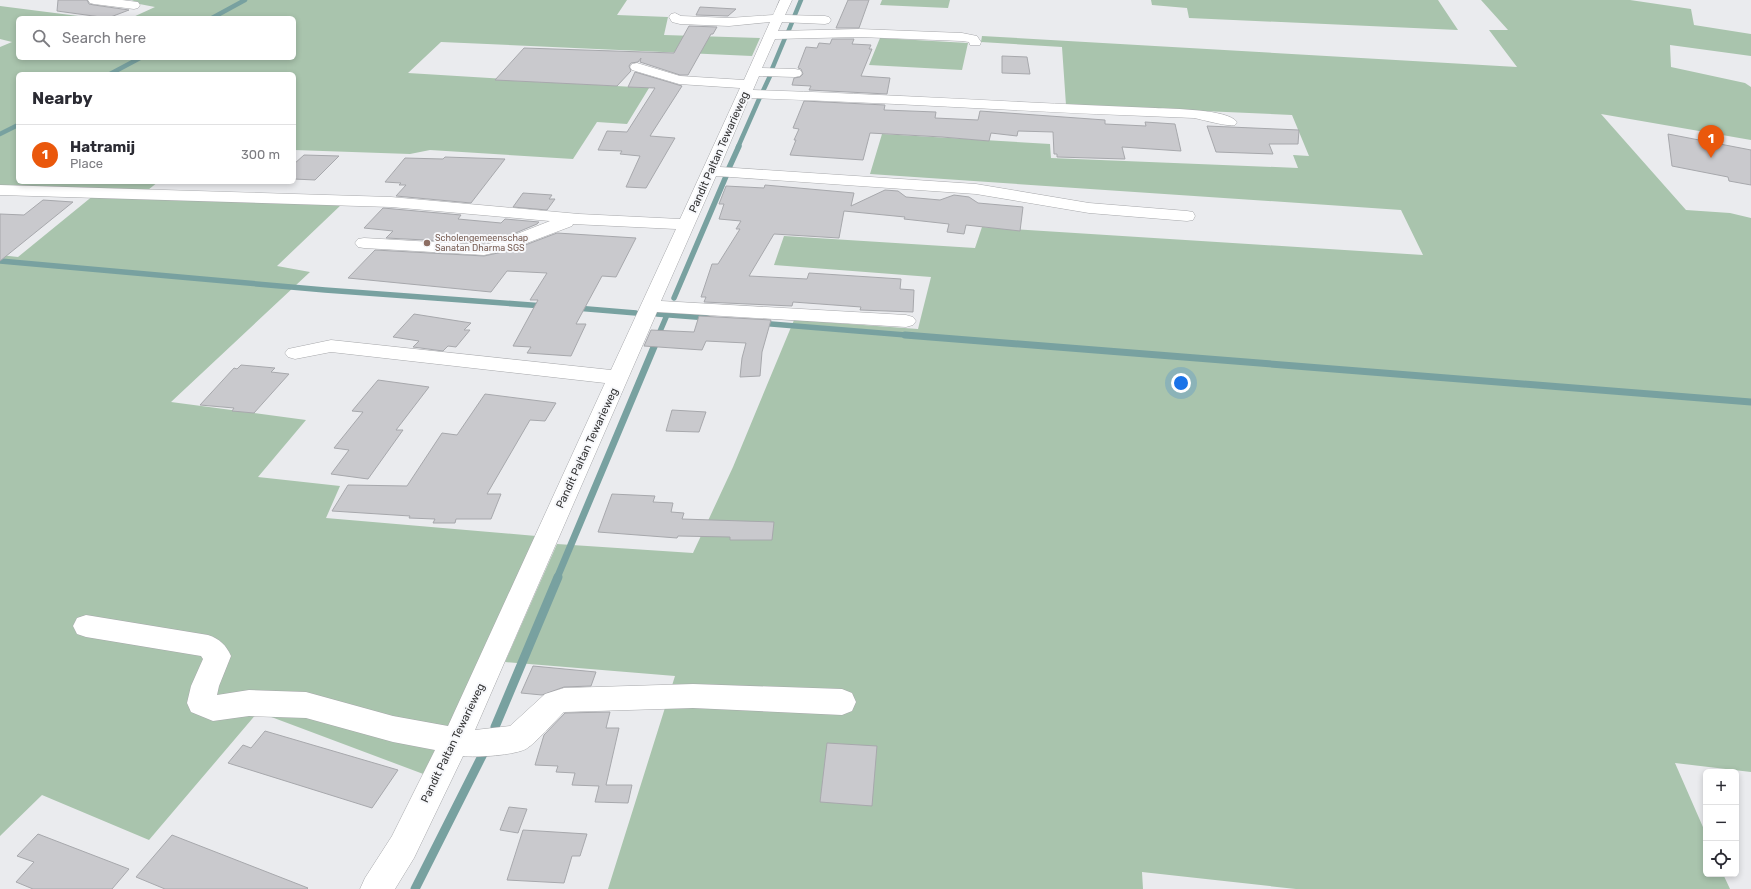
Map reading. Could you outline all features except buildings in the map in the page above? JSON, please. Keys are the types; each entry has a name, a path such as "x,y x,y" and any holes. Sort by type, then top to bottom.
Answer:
{"street":[{"path":"94,0 134,6"},
{"path":"675,17 676,20 729,22 778,18 825,20"},
{"path":"778,18 830,33 968,38 973,39 975,42"},
{"name":"Pandit Paltan Tewarieweg","path":"376,889 403,847 454,742 619,378 709,171 778,18"},
{"path":"637,67 679,80 749,83 859,97 1063,109 1193,114 1225,119 1230,122"},
{"path":"749,83 795,73"},
{"path":"709,171 976,189 1089,208 1187,216"},
{"path":"0,190 138,193 391,202 579,219 687,224"},
{"path":"364,242 484,250 506,245 545,228 579,219"},
{"path":"650,306 906,320"},
{"path":"295,353 331,346 619,378"},
{"path":"86,626 208,646 218,656 201,703 213,708 249,703 306,705 393,729 454,742 472,744 516,739 555,703 564,700 693,696 842,702"}],"green space":[{"path":"134,0 627,0 617,15 668,17 664,35 760,38 752,56 441,42 408,73 649,88 627,124 597,122 573,159 430,150 410,154 296,150 296,72 16,72 16,184 156,184 148,190 0,187 0,47 12,42 0,39 0,6 78,16 16,16 16,60 296,60 296,16 135,16 155,7 129,2"},
{"path":"882,0 950,0 948,8 880,5"},
{"path":"1151,0 1438,0 1458,30 1189,18 1187,8 1152,5"},
{"path":"1481,0 1630,0 1691,9 1694,25 1751,34 1751,56 1670,45 1671,67 1745,83 1751,87 1751,140 1601,114 1686,210 1730,213 1751,218 1751,772 1739,771 1739,769 1726,769 1675,763 1703,827 1703,877 1724,877 1730,889 1296,889 1142,872 1143,889 608,889 675,676 505,662 557,544 693,553 733,467 794,320 918,329 931,277 774,265 784,236 975,248 982,227 1423,255 1401,210 870,174 882,134 1050,144 1051,158 1298,168 1293,155 1309,156 1292,115 1066,105 1062,47 981,42 982,36 1517,67 1489,30 1508,30"},
{"path":"880,38 968,43 962,70 869,65"},
{"path":"94,195 342,204 277,266 310,272 171,402 306,420 258,477 340,486 326,518 536,536 426,775 258,712 149,840 42,795 0,836 0,255 18,257"}],"waterway":[{"path":"216,16 245,0"},
{"path":"794,17 801,0"},
{"path":"788,32 793,20"},
{"path":"772,69 785,38"},
{"path":"114,72 136,60"},
{"path":"763,91 770,76"},
{"path":"738,147 760,97"},
{"path":"0,134 16,126"},
{"path":"729,168 739,146"},
{"path":"674,298 727,174"},
{"path":"0,261 325,290 544,306"},
{"path":"576,308 636,313"},
{"path":"657,314 708,318"},
{"path":"658,336 667,315"},
{"path":"760,323 918,336"},
{"path":"557,578 659,335"},
{"path":"905,335 1751,402"},
{"path":"495,727 558,577"},
{"path":"415,889 484,752"}],"place":[{"name":"Hatramij","path":"1711,158"},
{"name":"Scholengemeenschap Sanatan Dharma SGS","path":"427,243"}]}
